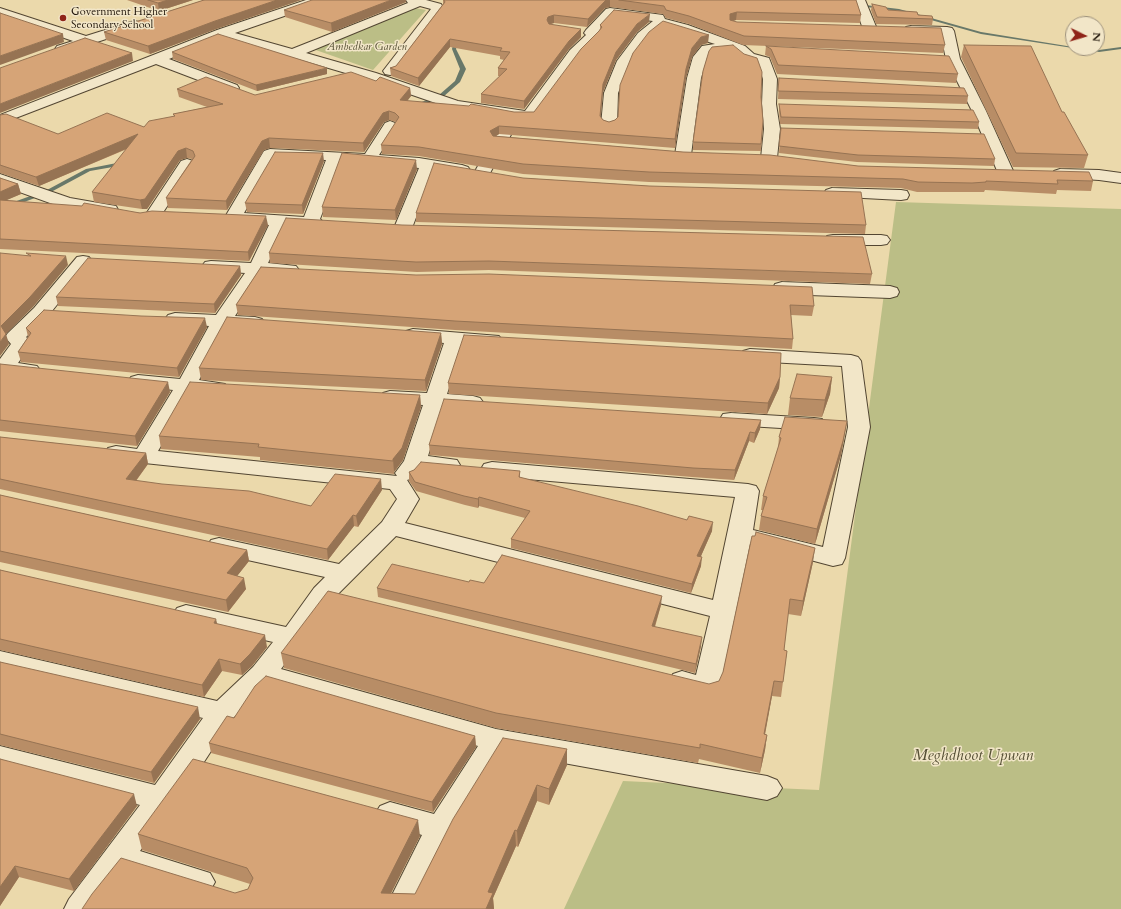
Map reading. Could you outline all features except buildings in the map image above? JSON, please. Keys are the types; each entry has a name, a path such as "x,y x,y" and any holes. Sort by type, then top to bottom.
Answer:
{"street":[{"path":"0,2 7,0"},
{"path":"0,120 222,33 318,0"},
{"path":"291,54 416,1 437,7 438,9 390,71"},
{"path":"860,3 870,29"},
{"path":"0,12 107,48"},
{"path":"222,33 420,92 455,105 514,115 529,116 575,53 593,35 591,33 610,12 658,18 660,22 683,28 737,48 750,57 764,60 770,79 769,104 777,159 752,158"},
{"path":"6,28 26,21"},
{"path":"50,54 144,22"},
{"path":"609,125 611,93 624,61 643,36 660,22"},
{"path":"854,28 886,29"},
{"path":"901,30 946,31 961,89 979,111 1006,173"},
{"path":"576,31 591,33"},
{"path":"666,153 691,156 694,78 700,57 707,49 737,48 769,50"},
{"path":"938,58 968,51"},
{"path":"129,54 154,60 242,92"},
{"path":"336,78 358,73"},
{"path":"770,79 785,80"},
{"path":"769,104 784,104"},
{"path":"963,110 979,111"},
{"path":"333,224 225,217 270,154 336,156 369,159 428,165 489,174 507,142 514,115"},
{"path":"369,159 390,126"},
{"path":"772,129 788,129"},
{"path":"974,135 989,136"},
{"path":"310,223 336,156"},
{"path":"0,179 25,190 67,203 142,216 162,215 187,164"},
{"path":"403,228 428,165"},
{"path":"1044,174 1099,175 1121,178"},
{"path":"815,193 901,195"},
{"path":"144,456 186,386 222,321 257,268 280,221"},
{"path":"820,240 881,240"},
{"path":"7,339 41,312 91,261 60,259"},
{"path":"194,266 310,271"},
{"path":"764,287 890,292"},
{"path":"41,312 65,313"},
{"path":"159,319 222,321 276,325"},
{"path":"393,333 510,341"},
{"path":"398,484 415,462 455,338"},
{"path":"7,339 22,343 4,368 52,372"},
{"path":"732,354 851,361 833,558 740,534"},
{"path":"123,380 241,389"},
{"path":"373,396 490,403"},
{"path":"710,417 846,426"},
{"path":"98,451 398,484"},
{"path":"415,462 748,491 707,687 661,676"},
{"path":"80,909 162,799 202,763 222,712 262,674 292,637 334,597 343,573 391,527 408,499 398,484"},
{"path":"391,527 724,611"},
{"path":"198,541 343,573"},
{"path":"161,608 292,637"},
{"path":"0,661 222,712"},
{"path":"262,674 496,740 767,788"},
{"path":"400,909 441,828 496,740"},
{"path":"0,757 162,799"},
{"path":"365,807 441,828"},
{"path":"118,857 224,890"}],"green space":[{"name":"Ambedkar Garden","path":"415,8 426,10 373,70 310,48"},
{"name":"Meghdhoot Upwan","path":"896,202 1121,209 1121,909 564,909 623,781 819,790"}],"waterway":[{"path":"858,5 899,10 981,33 1065,47"},
{"path":"416,106 441,96 457,82 463,69 454,49 457,38"},
{"path":"1105,50 1121,48"},
{"path":"0,209 49,191 88,170 122,164"}],"place":[{"name":"Government Higher Secondary School","path":"63,18"}]}
